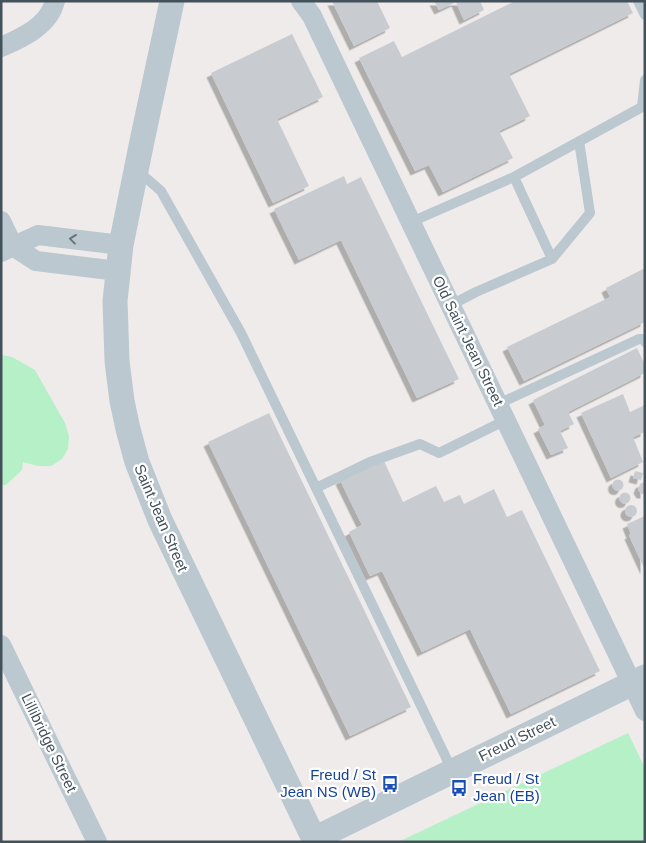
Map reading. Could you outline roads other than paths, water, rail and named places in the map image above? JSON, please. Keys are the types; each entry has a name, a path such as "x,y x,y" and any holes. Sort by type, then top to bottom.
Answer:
{"street":[{"path":"1,47 25,36 43,23 54,6 55,1"},
{"name":"Saint Jean Street","path":"172,1 121,245 115,300 117,361 122,401 128,429 148,493 180,565 311,841"},
{"name":"Old Saint Jean Street","path":"302,1 312,16 502,412 638,680"},
{"path":"1,221 7,249"},
{"path":"7,249 38,235 121,245"},
{"path":"7,249 36,261 118,271"},
{"name":"Lillibridge Street","path":"1,645 97,842"},
{"path":"638,680 645,711"},
{"name":"Freud Street","path":"311,841 638,680"}],"lane":[{"path":"638,1 645,15"},
{"path":"411,222 514,177 642,106 645,80"},
{"path":"451,305 552,259 590,213 578,141"},
{"path":"136,170 161,191 241,334 452,770"},
{"path":"514,177 552,259"},
{"path":"316,488 370,462 420,444 439,453 502,412 639,339 643,339 645,342"}],"place":[{"name":"Freud / St Jean NS (WB)","path":"390,784"},
{"name":"Freud / St Jean (EB)","path":"459,788"}]}
